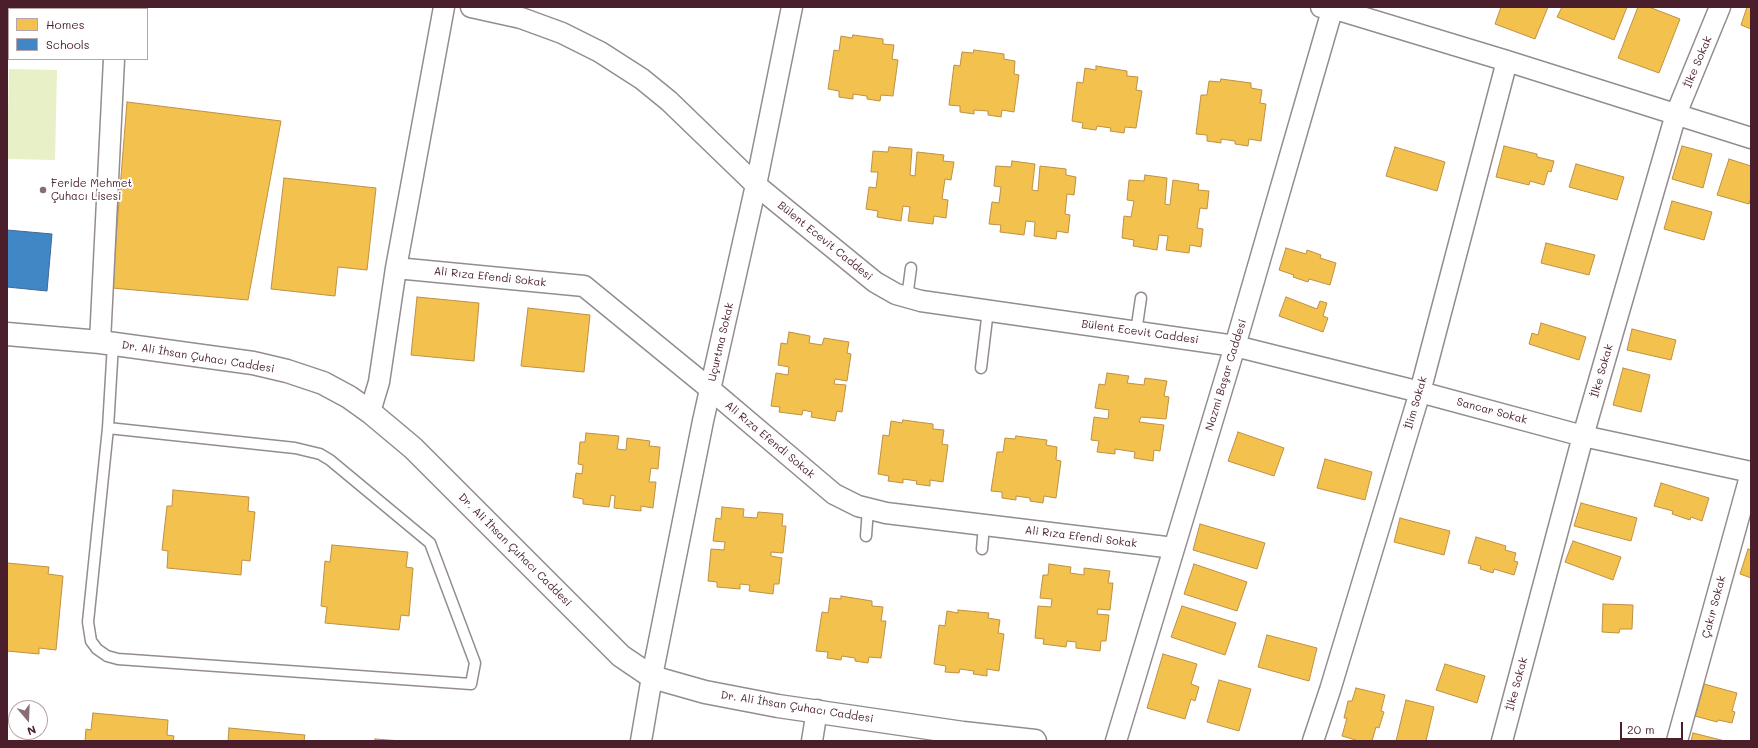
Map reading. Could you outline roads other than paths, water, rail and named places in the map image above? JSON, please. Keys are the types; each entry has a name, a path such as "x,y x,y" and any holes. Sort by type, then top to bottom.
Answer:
{"street":[{"path":"370,412 379,382 396,268 444,7"},
{"name":"Bülent Ecevit Caddesi","path":"471,7 527,21 562,33 600,52 642,79 670,101 756,185 885,289 907,298 1235,346"},
{"name":"Uçurtma Sokak","path":"641,741 652,677 710,389 756,185 792,7"},
{"path":"1328,7 1507,61 1751,138"},
{"name":"Nazmi Başar Caddesi","path":"1116,741 1235,346 1328,7"},
{"name":"İlke Sokak","path":"1502,741 1584,436 1676,114 1720,7"},
{"path":"106,343 114,60"},
{"name":"İlim Sokak","path":"1312,741 1330,690 1420,392 1507,61"},
{"name":"Ali Rıza Efendi Sokak","path":"396,268 584,286 710,389 834,494 858,506 886,513 1174,548"},
{"name":"Dr. Ali İhsan Çuhacı Caddesi","path":"7,334 106,343 254,363 287,371 323,383 349,397 370,412 413,448 621,656 652,677 704,692 778,706 817,710 963,737 1035,741"},
{"name":"Sancar Sokak","path":"1235,346 1420,392 1584,436 1751,472"},
{"name":"Çakır Sokak","path":"1677,741 1751,472"},
{"path":"812,741 817,710"}],"lane":[{"path":"907,298 912,268"},
{"path":"1136,332 1141,298"},
{"path":"981,368 988,310"},
{"path":"106,343 108,428 88,622 91,641 97,649 107,656 118,659 471,684 475,663 430,543 330,460 320,454 295,448 108,428"},
{"path":"866,536 868,509"},
{"path":"982,549 984,525"}],"place":[{"name":"Feride Mehmet Çuhacı Lisesi","path":"43,190"}]}
